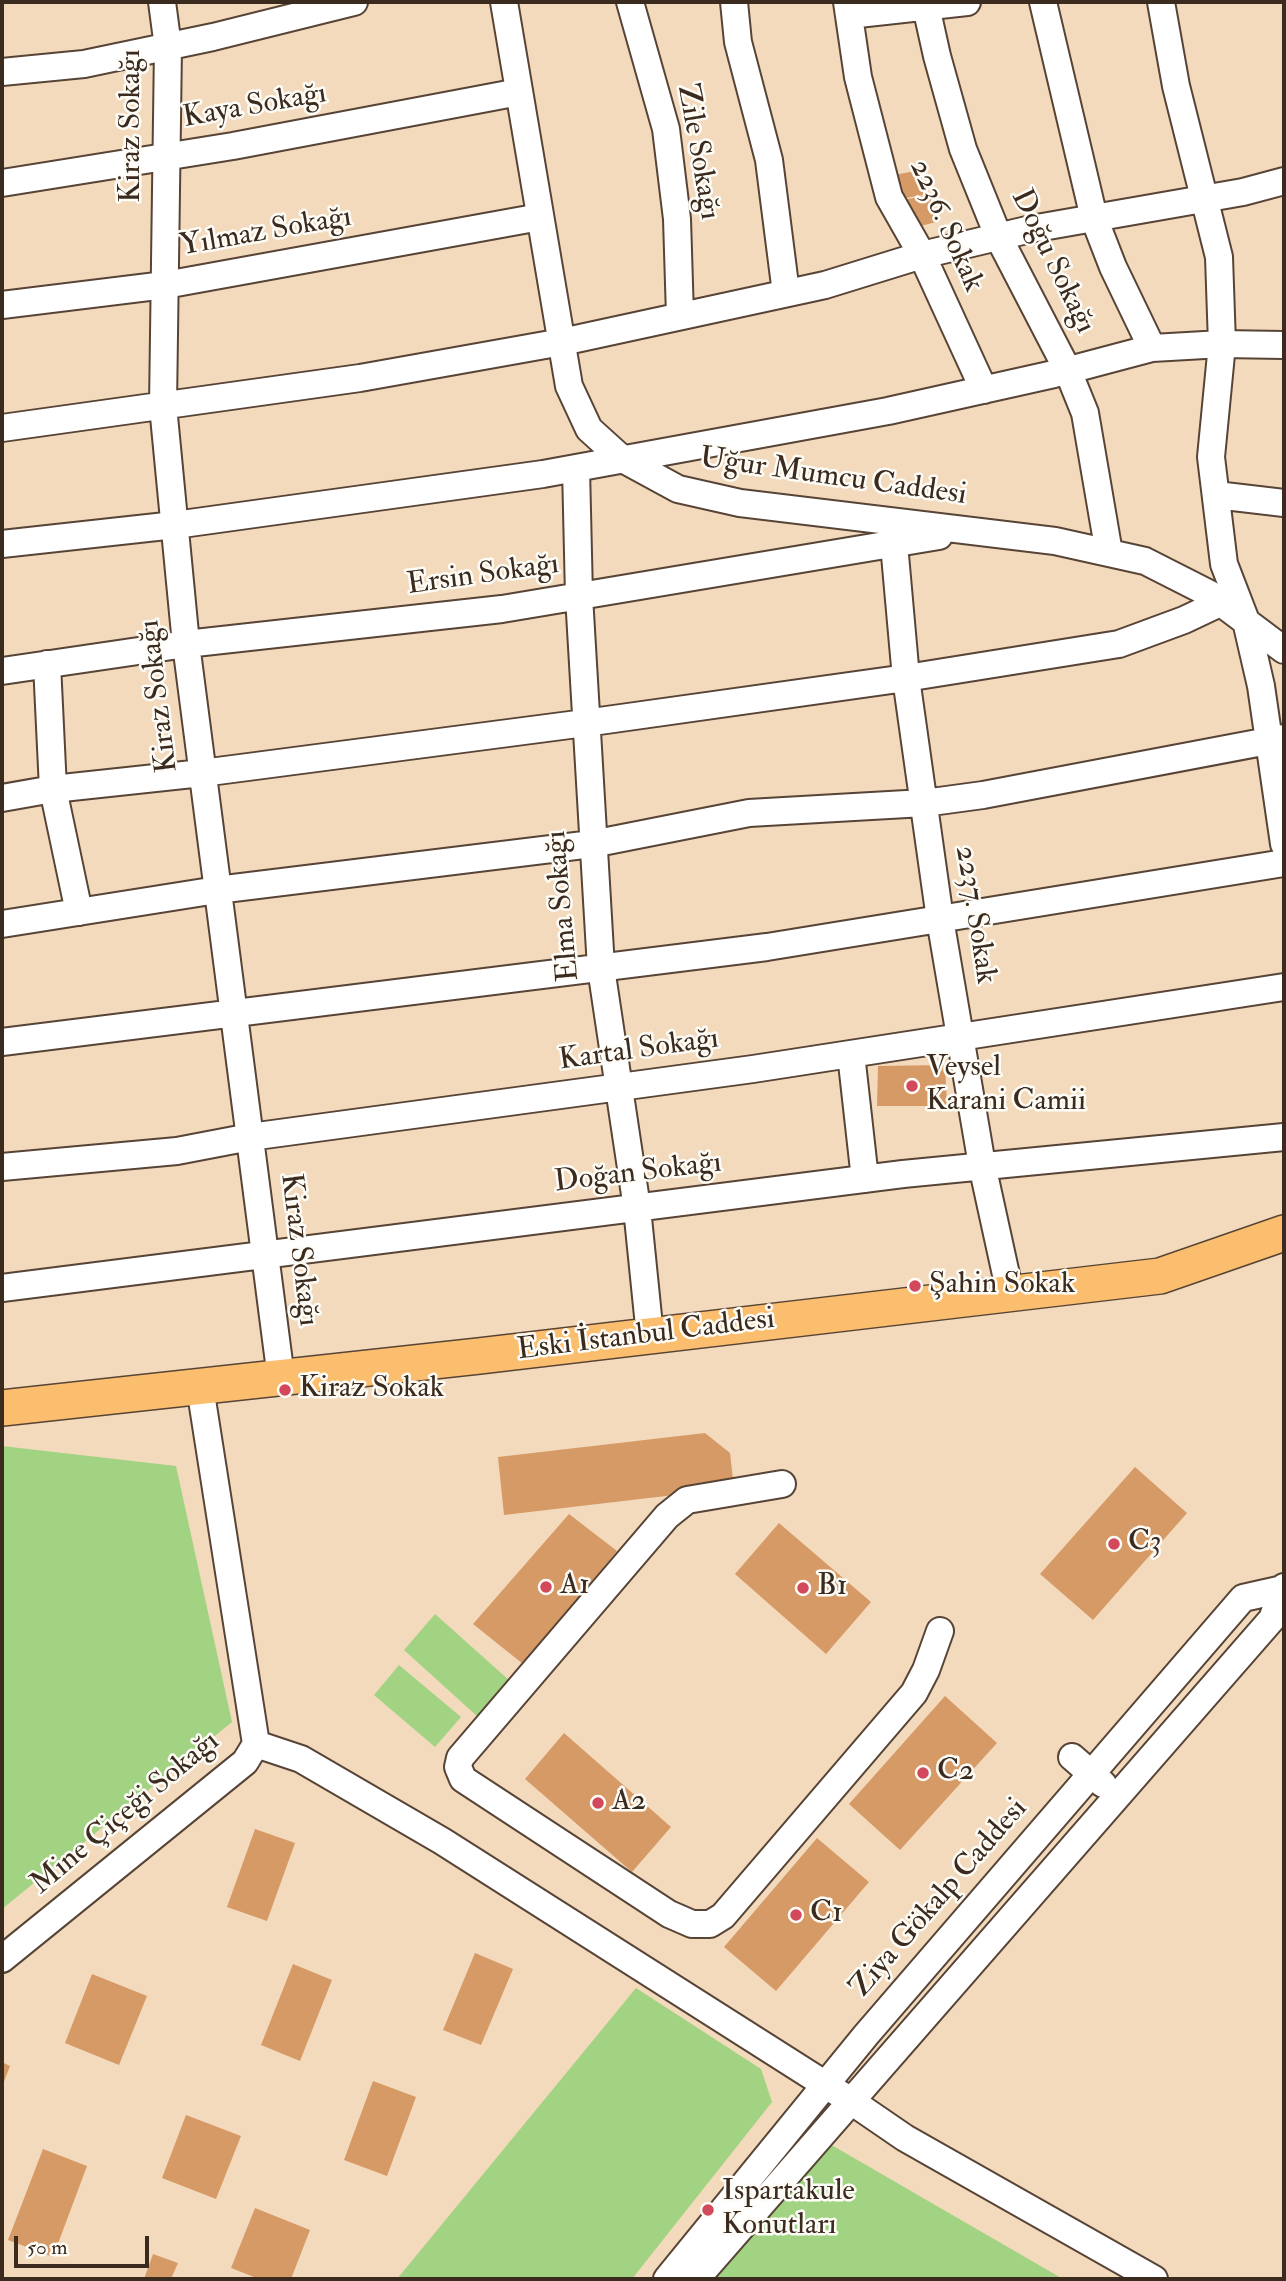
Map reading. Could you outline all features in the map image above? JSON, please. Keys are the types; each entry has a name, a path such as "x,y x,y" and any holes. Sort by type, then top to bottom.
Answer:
{"main road":[{"name":"Eski İstanbul Caddesi","path":"2,1408 1160,1276 1284,1233"}],"street":[{"name":"Kiraz Sokağı","path":"162,2 168,47 163,406 186,644 281,1378"},
{"path":"2,72 84,64 168,47 354,2"},
{"name":"Uğur Mumcu Caddesi","path":"504,2 569,386 589,429 621,458 678,489 740,503 1055,541 1145,561 1208,593 1284,650"},
{"name":"Zile Sokağı","path":"630,2 666,129 677,219 680,316"},
{"path":"734,2 738,42 769,160 786,293"},
{"path":"848,9 967,2"},
{"path":"1043,2 1094,218 1113,267 1152,348"},
{"path":"1161,2 1176,86 1219,257 1222,344 1211,457 1224,564 1246,621 1277,739 1284,844"},
{"name":"Doğu Sokağı","path":"926,4 937,56 963,149 999,238 1068,371 1085,413 1110,553"},
{"name":"2236. Sokak","path":"848,9 858,77 889,197 922,255 984,390"},
{"name":"Kaya Sokağı","path":"2,183 167,157 519,92"},
{"path":"2,428 360,378 562,342 825,285 922,255 1031,229 1276,188"},
{"name":"Yılmaz Sokağı","path":"2,305 165,285 540,217"},
{"path":"2,544 175,524 543,474 888,411 1068,371 1152,348 1222,344 1284,345"},
{"name":"Elma Sokağı","path":"576,468 585,723 601,968 637,1208 650,1336"},
{"path":"1216,495 1284,503"},
{"name":"Ersin Sokağı","path":"2,671 186,644 502,609 970,531"},
{"name":"2237. Sokak","path":"894,544 906,678 940,919 982,1165 1010,1293"},
{"path":"2,798 54,789 202,773 585,723 906,678 1119,644 1184,620 1220,603"},
{"path":"47,664 54,789 79,912"},
{"path":"2,924 217,890 592,844 749,813 924,803 983,795 1277,739"},
{"path":"2,1042 767,947 1284,863"},
{"name":"Kartal Sokağı","path":"2,1167 177,1150 250,1137 960,1038 1284,987"},
{"path":"851,1054 865,1179"},
{"name":"Doğan Sokağı","path":"2,1288 982,1165 1284,1137"},
{"path":"200,1387 256,1744 301,1759 442,1841 905,2138 1154,2279"},
{"path":"782,1484 687,1500 667,1516 460,1758 458,1767 463,1779 669,1914 692,1924 710,1924 723,1916 914,1693 926,1671 940,1631"},
{"name":"Ziya Gökalp Caddesi","path":"667,2279 1082,1765 1243,1598 1283,1588"},
{"name":"Ziya Gökalp Caddesi","path":"696,2279 1272,1619 1283,1588"},
{"name":"Mine Çiçeği Sokağı","path":"2,1959 245,1762 256,1744"},
{"path":"1082,1765 1117,1796"}],"green space":[{"path":"2,1446 176,1466 232,1722 2,1909"},
{"path":"435,1614 510,1681 478,1717 404,1650"},
{"path":"399,1665 461,1717 435,1747 374,1695"},
{"path":"636,1988 761,2069 772,2102 632,2279 397,2279"},
{"path":"828,2143 1063,2279 686,2279"}],"building":[{"path":"920,170 928,194 895,200 889,176"},
{"path":"930,195 940,221 909,229 897,201"},
{"name":"Veysel Karani Camii","path":"945,1065 947,1106 877,1106 878,1066"},
{"path":"705,1433 730,1453 734,1488 504,1515 498,1457"},
{"name":"C3","path":"1135,1467 1187,1513 1093,1620 1040,1574"},
{"name":"A1","path":"569,1514 617,1551 523,1664 473,1624"},
{"name":"B1","path":"779,1523 871,1602 826,1654 735,1574"},
{"name":"C2","path":"945,1696 997,1743 900,1850 849,1804"},
{"name":"A2","path":"564,1733 671,1827 632,1872 525,1779"},
{"path":"255,1829 295,1843 267,1921 227,1907"},
{"name":"C1","path":"817,1838 869,1882 776,1991 724,1947"},
{"path":"475,1953 513,1969 481,2045 443,2030"},
{"path":"293,1964 332,1980 300,2061 261,2045"},
{"path":"92,1974 147,1996 119,2065 65,2043"},
{"path":"2,2062 10,2066 2,2087"},
{"path":"373,2081 416,2097 387,2176 344,2160"},
{"path":"186,2115 241,2136 216,2199 162,2178"},
{"path":"43,2149 87,2166 53,2257 8,2240"},
{"path":"255,2208 310,2230 291,2279 259,2279 231,2268"},
{"path":"153,2254 178,2263 171,2279 144,2279"}],"place":[{"name":"Veysel Karani Camii","path":"912,1086"},
{"name":"Şahin Sokak","path":"915,1286"},
{"name":"Kiraz Sokak","path":"285,1390"},
{"name":"C3","path":"1114,1544"},
{"name":"A1","path":"546,1587"},
{"name":"B1","path":"803,1588"},
{"name":"C2","path":"923,1773"},
{"name":"A2","path":"598,1803"},
{"name":"C1","path":"796,1915"},
{"name":"Ispartakule Konutları","path":"708,2210"}]}
